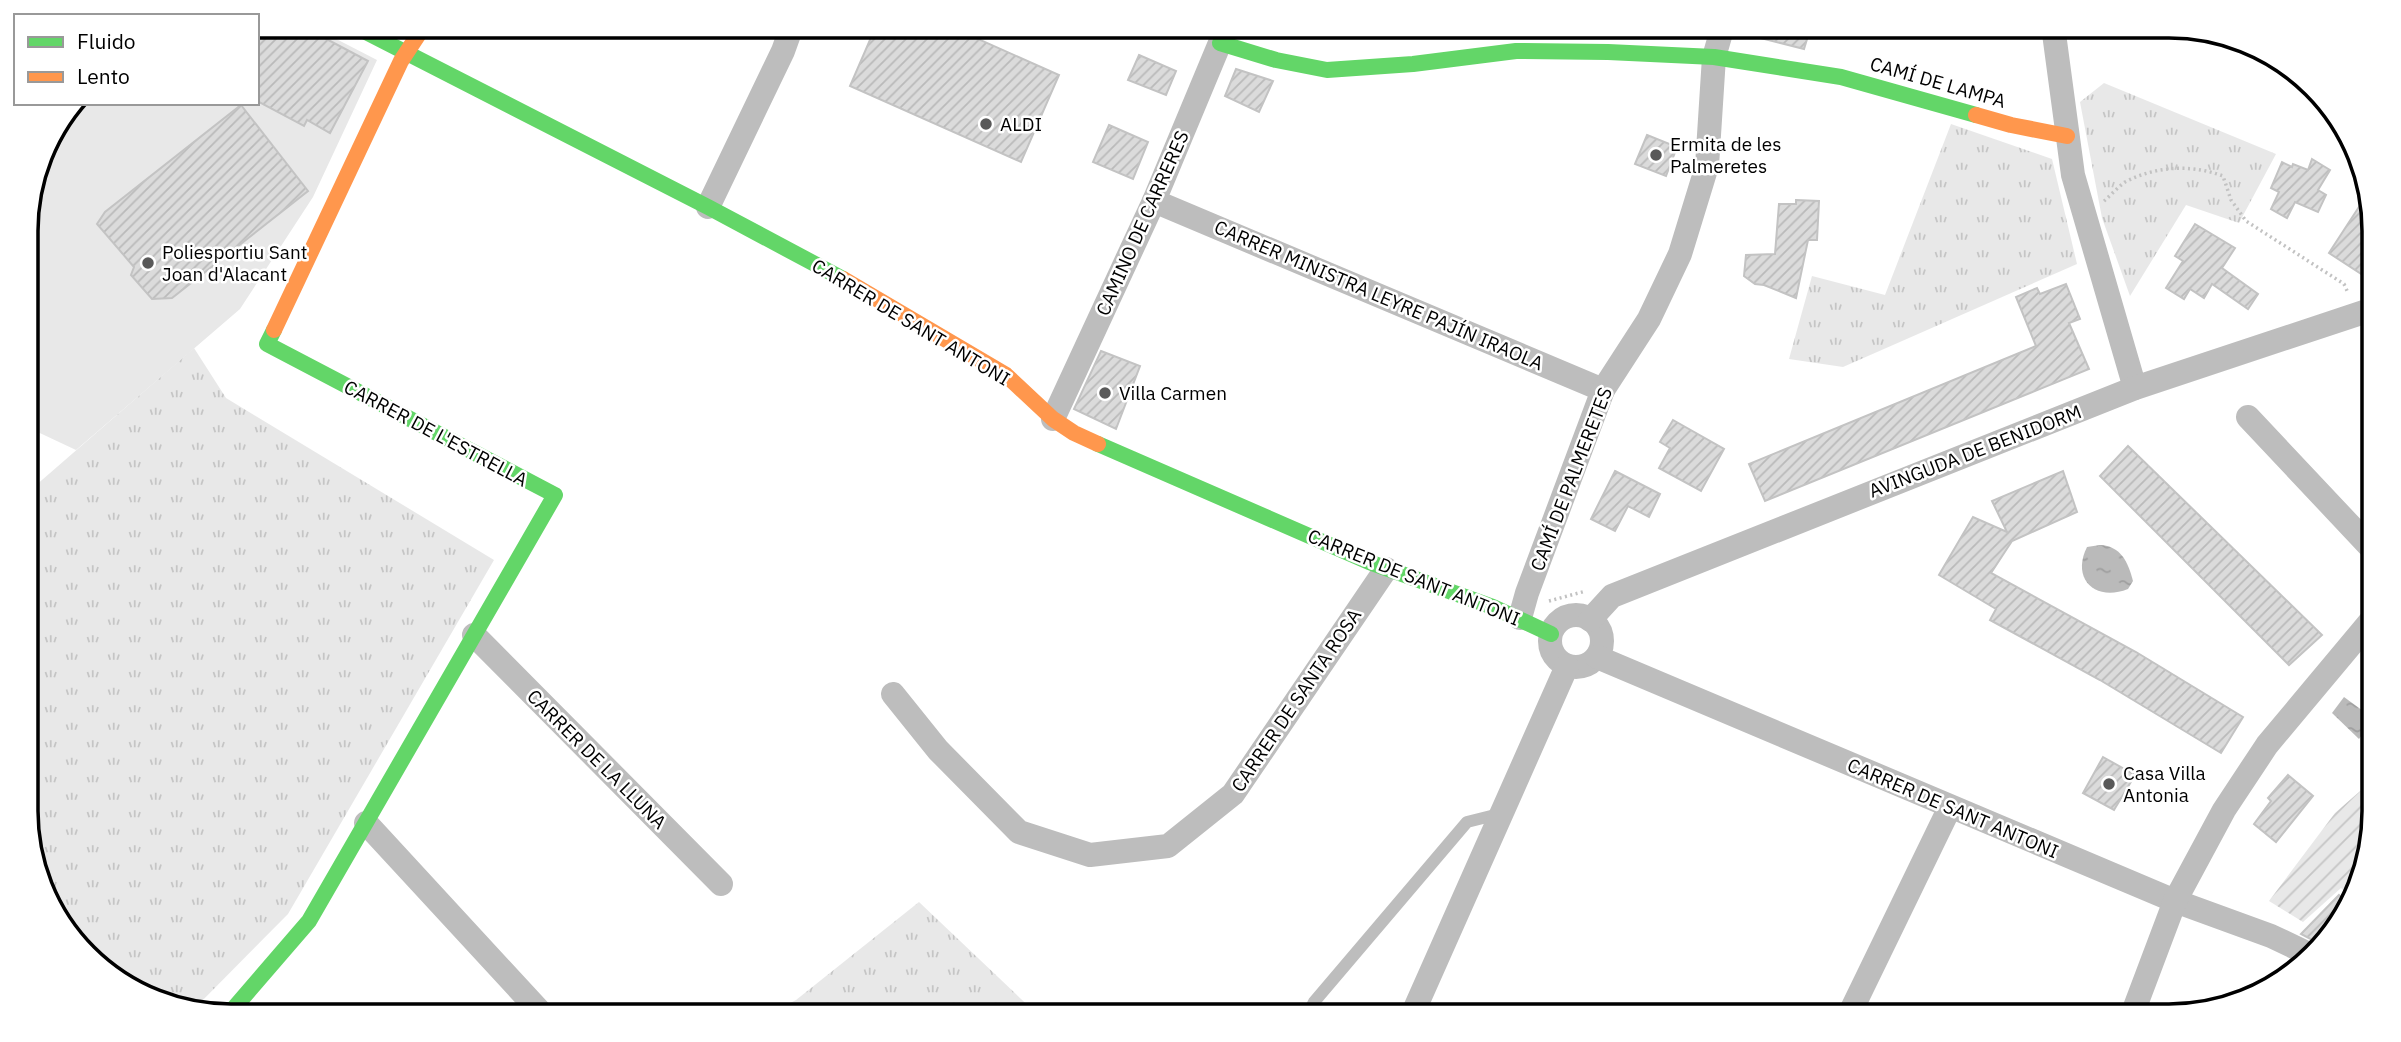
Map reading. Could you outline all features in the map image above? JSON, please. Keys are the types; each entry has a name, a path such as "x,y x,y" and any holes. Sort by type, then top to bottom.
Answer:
{"street":[{"name":"CAMINO DE CARRERES","path":"1053,419 1154,201 1221,38"},
{"name":"CAMÍ DE LAMPA","path":"1232,38 1276,60 1327,70 1412,64 1516,51 1714,57 1841,77 2011,125 2067,136"},
{"name":"CAMÍ DE PALMERETES","path":"1520,618 1603,390 1649,319 1680,254 1707,166 1714,57 1719,38"},
{"path":"2055,38 2073,175 2135,388"},
{"name":"CARRER DE SANT ANTONI","path":"381,39 405,54 708,207 850,283 1006,375 1053,419 1073,433 1386,569 1520,618 1551,634"},
{"path":"405,54 415,39"},
{"path":"708,207 787,39"},
{"name":"CARRER DE L'ESTRELLA","path":"237,1004 309,921 555,495 267,344 405,54"},
{"name":"CARRER MINISTRA LEYRE PAJÍN IRAOLA","path":"1154,201 1603,390"},
{"name":"AVINGUDA DE BENIDORM","path":"1590,620 1612,596 2135,388 2362,312"},
{"path":"2248,417 2362,538"},
{"name":"CARRER DE SANTA ROSA","path":"893,694 938,750 1019,831 1090,855 1168,846 1233,794 1386,569"},
{"path":"1583,616 1590,620 1601,637 1597,657 1583,666 1567,666 1554,657 1549,641 1554,626 1567,617 1583,616"},
{"path":"2137,1003 2175,901 2224,810 2267,745 2362,631"},
{"name":"CARRER DE LA LLUNA","path":"474,635 721,884"},
{"name":"CARRER DE SANT ANTONI","path":"1597,657 2175,901 2270,936 2302,951"},
{"path":"1417,1003 1499,814 1567,666"},
{"path":"1855,1003 1950,807"},
{"path":"366,823 533,1004"}],"lane":[{"path":"1313,1003 1466,822 1499,814"}],"path":[{"path":"2085,218 2123,183 2155,171 2177,167 2208,171 2223,176 2231,200 2246,221 2344,284 2362,306"}],"green space":[{"name":"Poliesportiu Sant Joan d'Alacant","path":"259,39 336,39 377,60 313,197 240,309 76,450 39,432 39,219 45,182 53,158 64,135 85,105 259,105"},
{"path":"2104,83 2276,154 2239,223 2186,205 2130,296 2102,218 2080,102"},
{"path":"1951,124 2052,159 2077,264 1843,367 1789,359 1812,276 1885,295"},
{"path":"194,348 226,398 494,560 288,914 202,1001 158,989 135,978 95,947 64,907 45,860 38,810 39,483"},
{"path":"2362,789 2359,848 2345,892 2341,888 2303,922 2269,901 2335,813"},
{"path":"919,902 1026,1004 789,1004"}],"water":[{"path":"2100,545 2113,548 2126,562 2133,581 2128,589 2116,592 2096,590 2084,578 2082,569 2087,547"},
{"path":"2344,697 2362,710 2362,735 2359,739 2332,713"}],"building":[{"path":"1761,38 1807,38 1804,49"},
{"path":"259,39 326,39 368,61 330,133 307,120 304,126 259,102"},
{"name":"ALDI","path":"871,39 977,39 1059,75 1021,162 850,86"},
{"path":"1139,55 1176,71 1166,95 1128,80"},
{"path":"1236,69 1273,81 1259,112 1225,96"},
{"path":"241,105 308,191 172,298 152,299 131,275 134,267 97,224 105,212"},
{"path":"1109,125 1148,142 1133,179 1093,162"},
{"name":"Ermita de les Palmeretes","path":"1647,135 1677,147 1666,176 1635,164"},
{"path":"2312,159 2330,170 2318,190 2326,195 2318,212 2295,202 2287,218 2271,209 2279,192 2271,188 2282,162 2308,170"},
{"path":"1796,200 1819,201 1817,240 1808,240 1796,298 1755,284 1744,276 1746,255 1775,254 1779,204 1796,204"},
{"path":"2361,204 2362,274 2329,253"},
{"path":"2195,224 2235,248 2222,268 2258,294 2248,309 2212,284 2204,298 2190,289 2184,299 2166,288 2183,261 2175,256"},
{"path":"2066,284 2080,319 2069,323 2089,369 1765,501 1749,464 2036,346 2016,297 2037,288 2040,294"},
{"name":"Villa Carmen","path":"1101,351 1140,366 1116,429 1074,409"},
{"path":"1673,420 1724,449 1701,491 1659,468 1670,448 1660,442"},
{"path":"2128,446 2322,635 2289,665 2100,476"},
{"path":"1615,471 1660,494 1649,517 1628,506 1615,531 1591,519"},
{"path":"2063,471 2077,512 2012,541 1991,573 2136,652 2243,717 2221,753 2100,680 1990,620 1996,609 1939,575 1973,517 2007,532 1992,501"},
{"name":"Casa Villa Antonia","path":"2103,757 2135,775 2114,810 2083,793"},
{"path":"2288,775 2313,796 2276,842 2254,824 2271,801 2268,798"},
{"path":"2339,895 2342,898 2313,940 2301,934"}],"traffic: fast":[{"path":"379,39 843,279"},
{"path":"1220,43 1276,60 1327,70 1413,64 1516,51 1714,57 1841,77 1976,115"},
{"path":"237,1004 309,921 555,495 267,344 274,330"},
{"path":"1098,444 1369,562 1493,607 1551,634"}],"traffic: slow":[{"path":"274,330 401,61 416,39"},
{"path":"1976,115 2067,136"},
{"path":"843,279 1006,375 1053,419 1098,444"}],"place":[{"name":"ALDI","path":"986,124"},
{"name":"Ermita de les Palmeretes","path":"1656,155"},
{"name":"Poliesportiu Sant Joan d'Alacant","path":"148,263"},
{"name":"Villa Carmen","path":"1105,393"},
{"name":"Casa Villa Antonia","path":"2109,784"}]}
